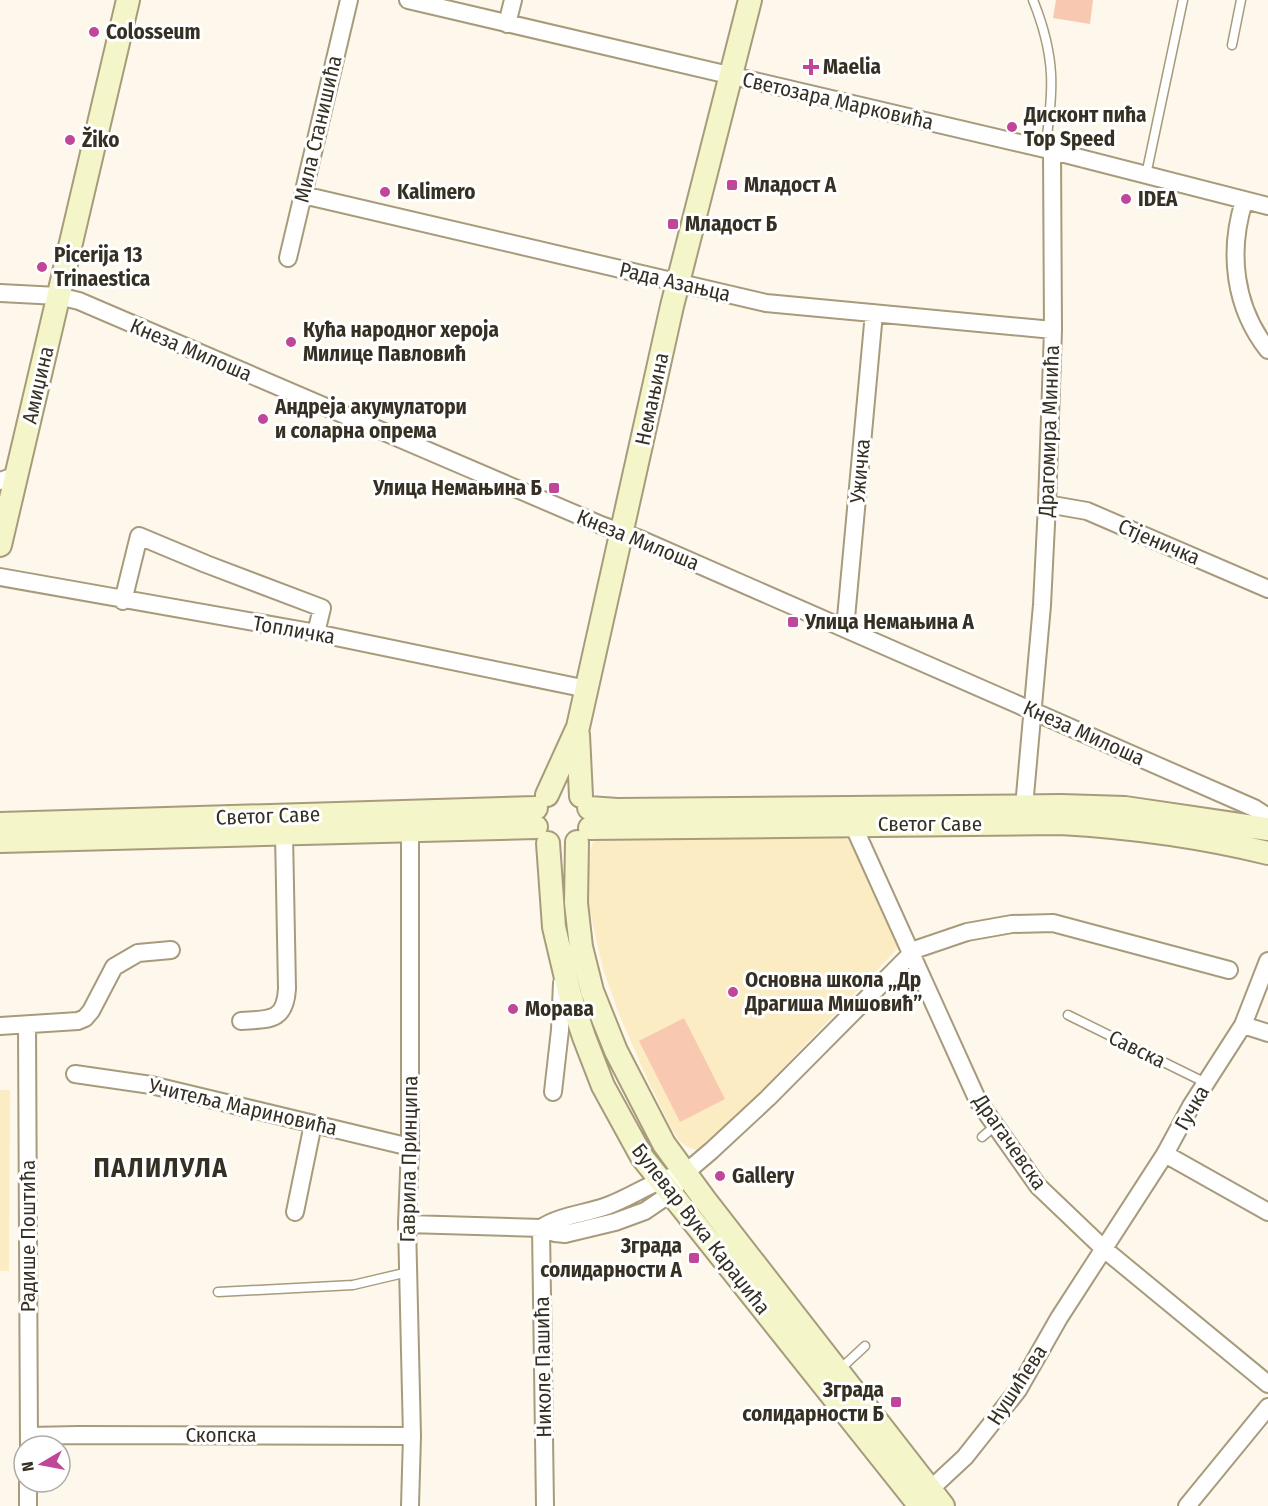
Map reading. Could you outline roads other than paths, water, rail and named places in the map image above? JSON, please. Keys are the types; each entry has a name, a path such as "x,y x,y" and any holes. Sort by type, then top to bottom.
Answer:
{"street":[{"name":"Амиџина","path":"0,545 9,478 58,296 128,0"},
{"name":"Мила Станишића","path":"288,258 349,0"},
{"name":"Светозара Марковића","path":"408,0 1048,150 1268,206"},
{"path":"507,24 513,0"},
{"name":"Немањина","path":"542,818 578,727 678,284 750,0"},
{"name":"Драгомира Минића","path":"1023,815 1034,711 1047,504 1053,330 1048,150"},
{"name":"Рада Азањца","path":"303,195 766,303 1053,330"},
{"path":"1244,201 1236,235 1235,262 1240,295 1250,322 1268,350"},
{"name":"Кнеза Милоша","path":"0,293 58,296 79,302 622,532 1254,808 1268,817"},
{"name":"Ужичка","path":"845,629 874,313"},
{"name":"Стјеничка","path":"1047,504 1087,511 1268,589"},
{"path":"123,601 139,536 322,608 316,633"},
{"name":"Топличка","path":"0,578 316,633 587,689"},
{"name":"Булевар Вука Караџића","path":"578,727 584,818 576,903 581,947 592,991 616,1051 664,1144 838,1371 924,1502"},
{"path":"564,790 573,792 584,818 562,846 542,818 555,791 564,790"},
{"name":"Светог Саве","path":"584,818 853,825 1125,808 1268,829"},
{"name":"Светог Саве","path":"584,818 617,810 1023,815 1124,827 1226,843 1268,853"},
{"name":"Булевар Вука Караџића","path":"542,818 554,927 562,968 584,1037 603,1086 642,1157 924,1502"},
{"name":"Светог Саве","path":"0,824 542,818"},
{"name":"Светог Саве","path":"0,841 284,834 410,821"},
{"name":"Гаврила Принципа","path":"410,821 410,1147 407,1224 412,1436 410,1506"},
{"name":"Драгачевска","path":"853,825 978,1101 1038,1186 1104,1249 1268,1384"},
{"path":"241,1021 273,1017 281,1013 285,1005 287,989 284,834"},
{"path":"407,1224 541,1228 554,1219 608,1206 639,1193 665,1187 711,1151 768,1098 912,953 917,949 967,932 1012,924 1053,923 1229,970"},
{"path":"0,1026 78,1021 86,1018 114,967 138,953 171,950"},
{"name":"Гучка","path":"1104,1249 1243,1025 1268,960"},
{"path":"553,1092 560,1030 562,968"},
{"name":"Радише Поштића","path":"27,1025 29,1434"},
{"path":"1243,1025 1268,1033"},
{"name":"Учитеља Мариновића","path":"75,1074 151,1085 410,1147"},
{"path":"295,1212 313,1124"},
{"path":"1165,1154 1268,1212"},
{"name":"Николе Пашића","path":"541,1228 545,1506"},
{"name":"Нушићева","path":"924,1502 965,1458 1018,1390 1059,1318 1104,1249"},
{"path":"1198,1503 1268,1407"},
{"name":"Скопска","path":"72,1435 412,1436"}],"lane":[{"path":"1033,0 1046,34 1051,64 1052,99 1048,150"},
{"path":"1146,175 1183,0"},
{"path":"1232,45 1241,0"},
{"name":"Савска","path":"1068,1015 1206,1083"},
{"path":"982,1137 995,1126"},
{"path":"218,1292 353,1285 408,1272"},
{"path":"838,1371 865,1346"}],"place":[{"name":"Colosseum","path":"94,32"},
{"name":"Maelia","path":"811,67"},
{"name":"Дисконт пића Top Speed","path":"1012,127"},
{"name":"Žiko","path":"70,140"},
{"name":"Младост А","path":"732,185"},
{"name":"Kalimero","path":"385,192"},
{"name":"IDEA","path":"1126,199"},
{"name":"Младост Б","path":"673,224"},
{"name":"Picerija 13 Trinaestica","path":"42,267"},
{"name":"Кућа народног хероја Милице Павловић","path":"291,342"},
{"name":"Андреја акумулатори и соларна опрема","path":"263,419"},
{"name":"Улица Немањина Б","path":"554,488"},
{"name":"Улица Немањина А","path":"793,622"},
{"name":"Основна школа „Др Драгиша Мишовић”","path":"733,992"},
{"name":"Морава","path":"513,1009"},
{"name":"Gallery","path":"720,1176"},
{"name":"Зграда солидарности А","path":"694,1258"},
{"name":"Зграда солидарности Б","path":"896,1402"}],"district":[{"name":"ПАЛИЛУЛА","path":"161,1168"}]}
